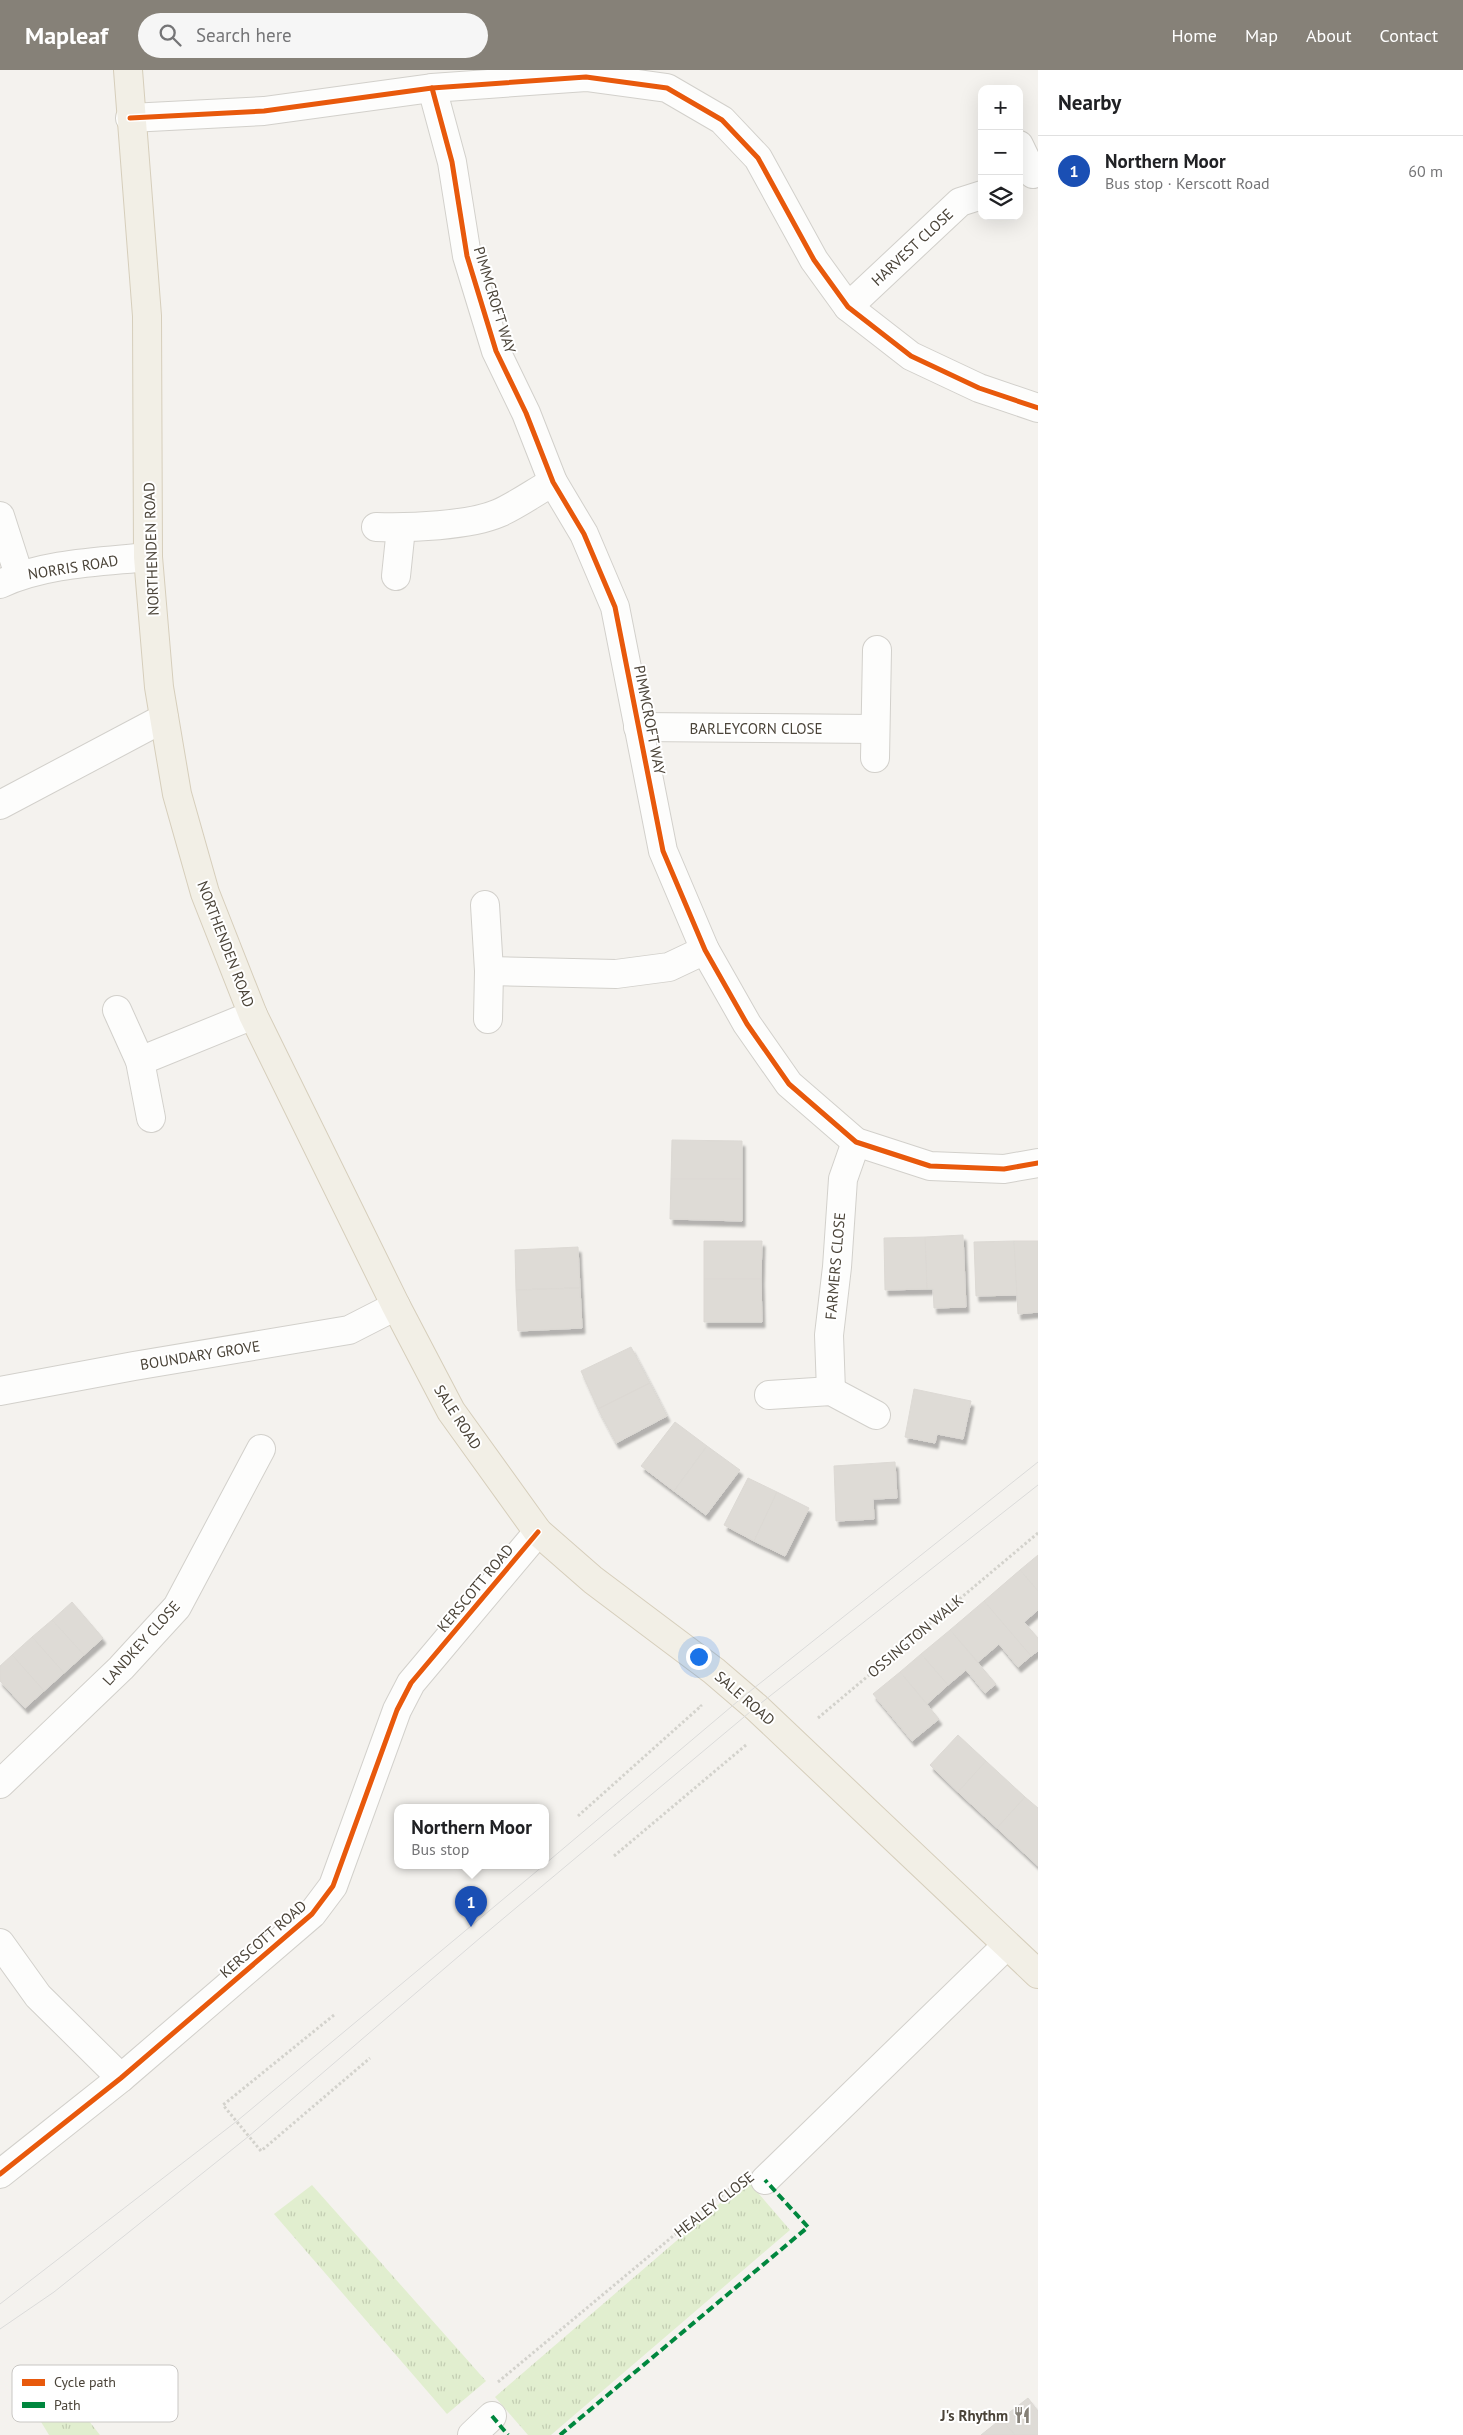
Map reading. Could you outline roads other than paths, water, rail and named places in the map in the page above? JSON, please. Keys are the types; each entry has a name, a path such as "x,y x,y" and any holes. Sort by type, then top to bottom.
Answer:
{"main road":[{"name":"NORTHENDEN ROAD","path":"128,70 130,118 146,316 148,557 159,687 177,794 205,893 253,1015 428,1368"},
{"name":"SALE ROAD","path":"428,1368 451,1411 538,1532 593,1580 714,1671 792,1739 1006,1946 1038,1974"}],"street":[{"path":"130,118 264,111 432,88 586,74 667,88 722,120 758,158 814,260 848,308 911,356 980,388 1038,408"},
{"name":"PIMMCROFT WAY","path":"432,88 452,162 470,266 496,351 526,413 553,482 584,534 615,607 663,851 705,950 747,1024 789,1084 856,1142 930,1166 1004,1169 1038,1163"},
{"path":"1023,156 1030,176"},
{"name":"HARVEST CLOSE","path":"848,308 960,202 978,197"},
{"path":"396,576 389,527 460,521 498,514 553,482"},
{"path":"0,516 10,580"},
{"name":"NORRIS ROAD","path":"10,580 87,563 148,557"},
{"path":"875,758 877,650"},
{"path":"0,805 164,718"},
{"name":"BARLEYCORN CLOSE","path":"638,727 875,729"},
{"path":"485,904 489,972 488,1019"},
{"path":"489,972 616,974 669,967 705,950"},
{"path":"118,1010 140,1061 151,1118"},
{"name":"NORTHENDEN ROAD","path":"140,1061 253,1015"},
{"name":"FARMERS CLOSE","path":"831,1391 829,1335 837,1267 843,1180 856,1142"},
{"name":"BOUNDARY GROVE","path":"0,1391 134,1366 349,1330 396,1306"},
{"path":"769,1395 831,1391 876,1415"},
{"name":"LANDKEY CLOSE","path":"0,1784 121,1668 178,1607 261,1449"},
{"name":"KERSCOTT ROAD","path":"0,2174 121,2078 312,1914 333,1886 397,1710 411,1683 538,1532"},
{"path":"0,1943 38,1996 121,2078"},
{"name":"HEALEY CLOSE","path":"765,2180 1006,1946"},
{"path":"472,2435 492,2416"}],"tram line":[{"path":"549,1861 744,1696 1038,1462"},
{"path":"0,2329 54,2292 249,2136 480,1938 756,1707 1038,1485"},
{"path":"0,2304 237,2121 539,1869"}],"place":[{"name":"Northern Moor","path":"471,1927"},
{"name":"J's Rhythm","path":"1022,2415"}]}
